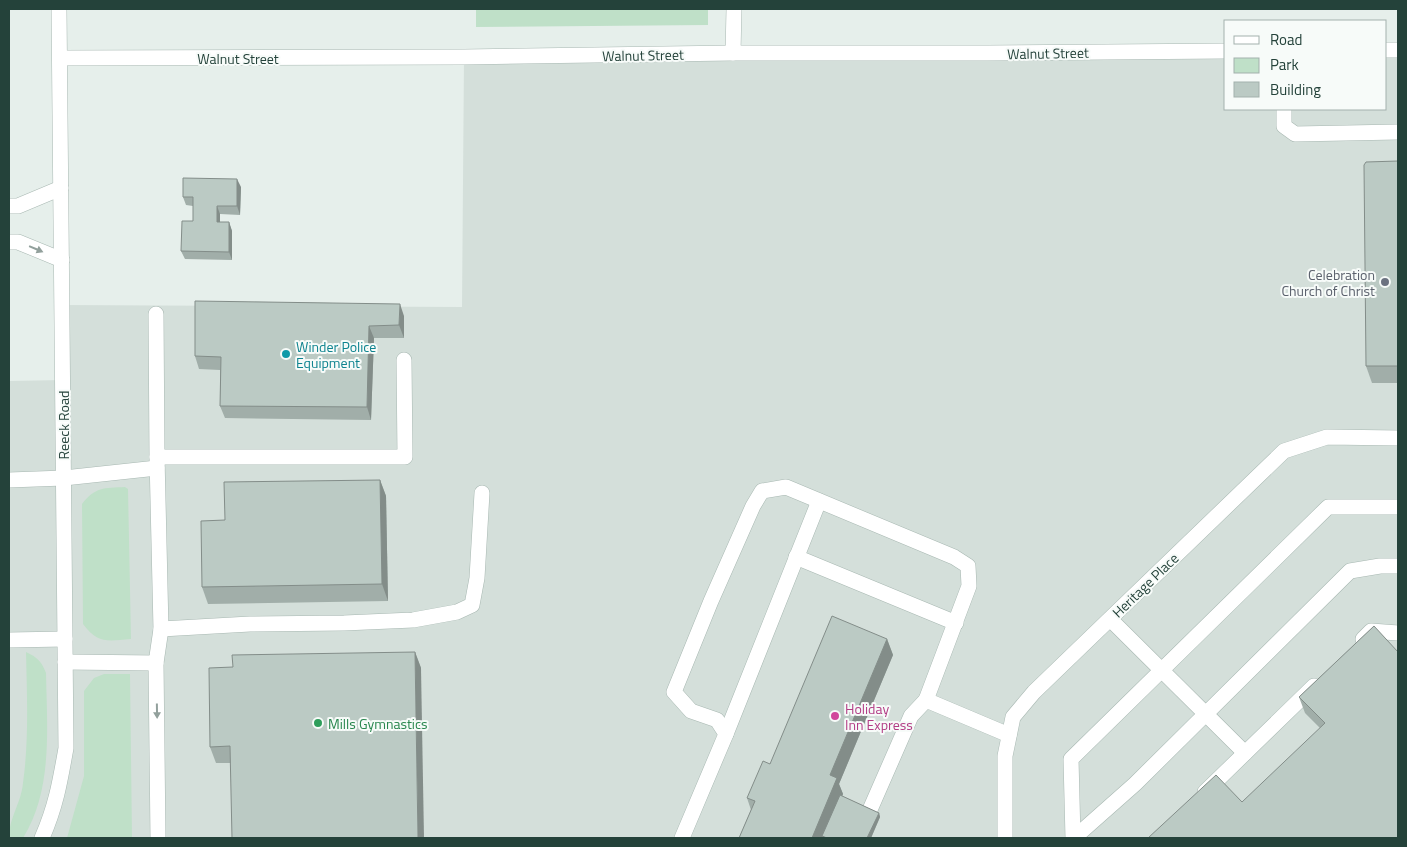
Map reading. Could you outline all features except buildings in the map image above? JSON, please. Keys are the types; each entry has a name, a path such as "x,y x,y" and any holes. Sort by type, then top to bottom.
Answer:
{"street":[{"name":"Reeck Road","path":"42,838 58,795 66,748 59,9"},
{"path":"734,9 734,53"},
{"name":"Walnut Street","path":"60,58 1224,51"},
{"path":"1284,110 1284,126 1295,134 1398,132"},
{"path":"9,206 18,206 61,188"},
{"path":"9,242 18,242 62,260"},
{"path":"156,314 161,629 156,662 158,838"},
{"path":"9,480 64,478 157,463 405,457 404,360"},
{"name":"Heritage Place","path":"1005,838 1005,756 1009,735 1013,717 1034,692 1284,451 1327,437 1398,438"},
{"path":"726,734 717,720 691,711 674,692 711,601 753,506 762,491 786,487 954,557 968,566 969,586 926,700 911,716 869,812"},
{"path":"161,629 250,624 413,620 457,612 472,605 477,578 482,493"},
{"path":"682,838 726,734 819,501"},
{"path":"1074,838 1071,759 1328,507 1398,507"},
{"path":"796,557 956,623"},
{"path":"1074,838 1134,784 1350,571 1380,566 1398,566"},
{"path":"1110,618 1245,753"},
{"path":"1350,651 1371,630 1398,633"},
{"path":"9,640 65,639"},
{"path":"65,662 156,662"},
{"path":"1198,799 1322,678"},
{"path":"926,700 1009,735"}],"shaded area":[{"path":"1387,50 1398,50 1398,838 9,838 9,381 63,380 62,305 462,307 464,57 1224,51 1224,110 1387,110"}],"green space":[{"path":"476,9 708,9 708,25 476,27"},
{"path":"125,487 128,489 131,639 104,640 93,635 83,624 82,504 91,494 100,489"},
{"path":"26,652 39,660 46,673 46,758 44,779 33,819 23,838 9,838 11,824 22,791 25,767 27,718"},
{"path":"104,674 130,674 132,838 67,838 84,776 84,691 94,678"}],"place":[{"name":"Celebration Church of Christ","path":"1385,282"},
{"name":"Winder Police Equipment","path":"286,354"},
{"name":"Holiday Inn Express","path":"835,716"},
{"name":"Mills Gymnastics","path":"318,723"}]}
